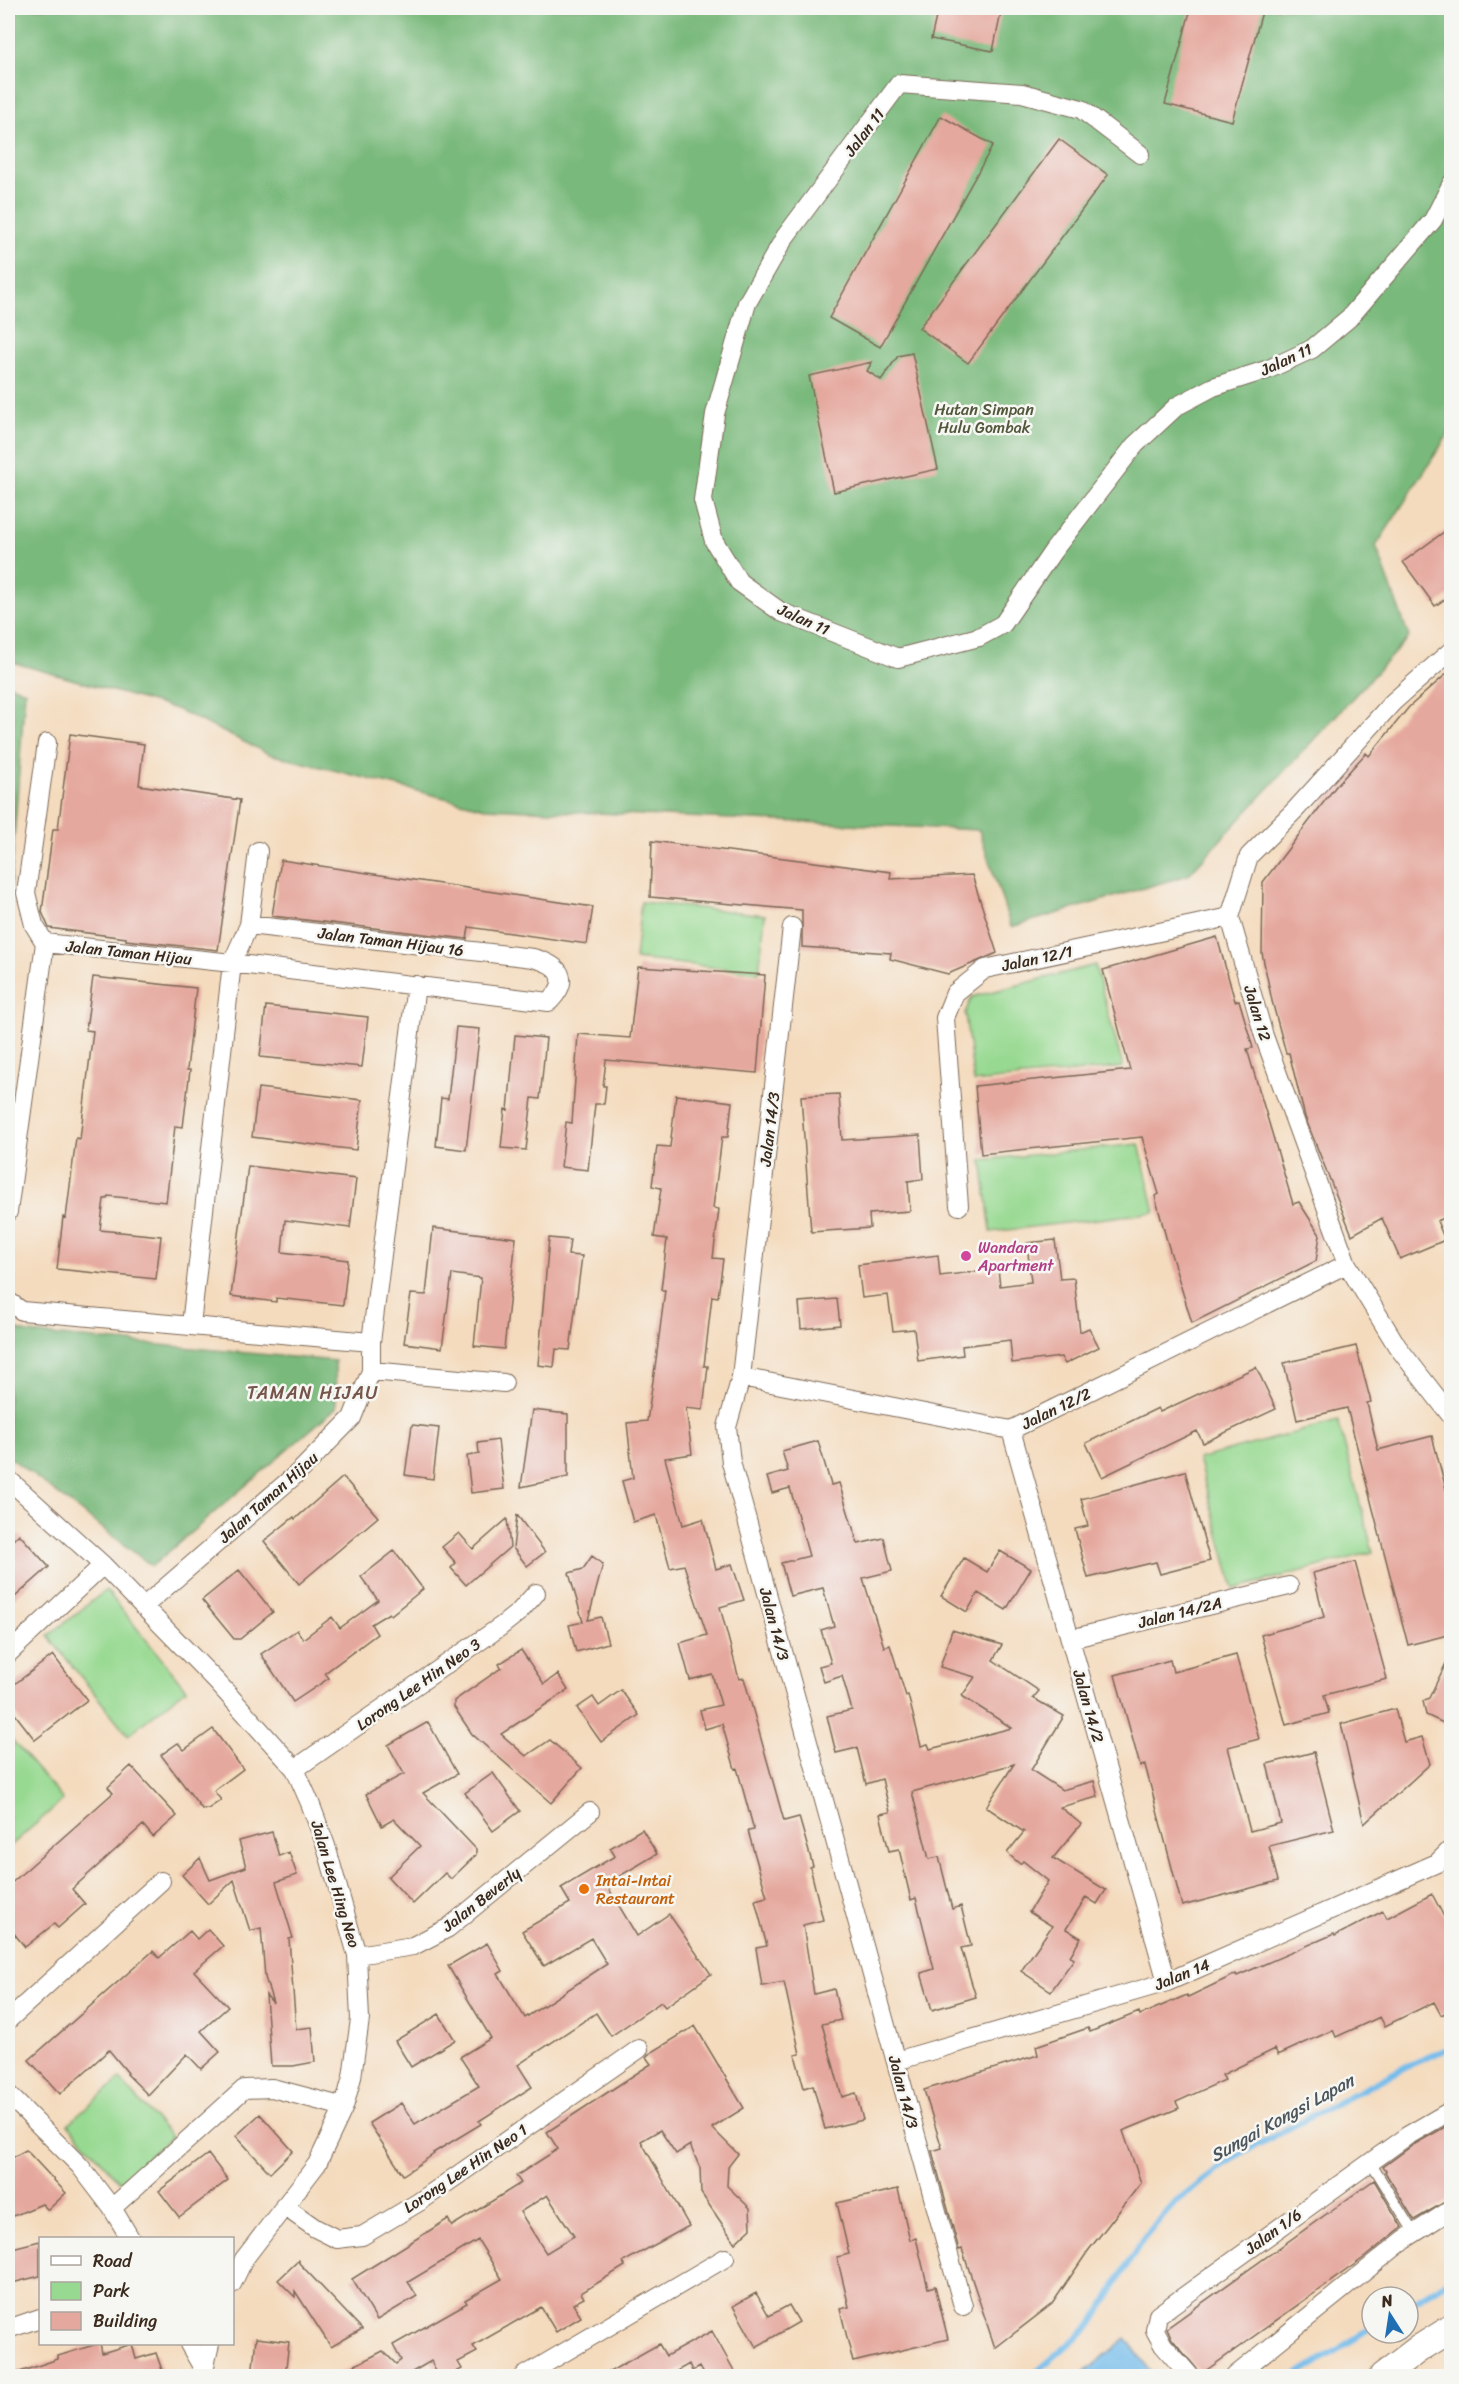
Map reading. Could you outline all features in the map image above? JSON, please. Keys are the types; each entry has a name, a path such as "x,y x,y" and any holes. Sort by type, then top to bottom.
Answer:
{"street":[{"name":"Jalan 11","path":"1140,154 1081,109 1022,93 899,84 785,237 747,303 715,414 703,500 714,541 739,582 782,612 898,658 979,637 1003,624 1053,551 1135,445 1177,406 1213,387 1269,369 1312,349 1349,318 1433,220 1452,183"},
{"path":"1230,917 1249,856 1393,702 1452,650"},
{"path":"45,943 34,925 26,893 47,743"},
{"path":"191,1325 232,963 249,925 258,852"},
{"name":"Jalan 12/1","path":"959,1206 945,1017 956,993 985,969 1230,917"},
{"name":"Jalan 12","path":"1230,917 1264,1036 1347,1264 1397,1346 1452,1417"},
{"name":"Jalan Taman Hijau 16","path":"249,925 533,958"},
{"name":"Jalan 14/3","path":"792,927 741,1377 727,1427 731,1462 963,2306"},
{"name":"Jalan Taman Hijau","path":"8,1212 45,943 232,963 549,1002 559,992 562,980 557,969 547,962 533,958"},
{"name":"Jalan Taman Hijau","path":"143,1607 301,1470 352,1418 371,1371 371,1342 416,985"},
{"name":"Jalan 12/2","path":"741,1377 1011,1430 1347,1264"},
{"path":"8,1301 22,1311 371,1342"},
{"path":"371,1371 504,1383"},
{"name":"Jalan 14/2","path":"1011,1430 1167,1982"},
{"name":"Jalan Lee Hing Neo","path":"8,1479 103,1565 217,1682 295,1769 326,1846 357,1955 360,2019 352,2077 344,2107 317,2164 238,2261 234,2276"},
{"path":"8,1654 103,1565"},
{"name":"Jalan 14/2A","path":"1070,1639 1289,1586"},
{"name":"Lorong Lee Hin Neo 3","path":"295,1769 500,1627 519,1612 537,1593"},
{"name":"Jalan Beverly","path":"357,1955 413,1946 447,1928 590,1812"},
{"name":"Jalan 14","path":"896,2061 1167,1982 1437,1863 1452,1848"},
{"path":"8,2020 161,1881"},
{"name":"Lorong Lee Hin Neo 1","path":"284,2206 315,2228 337,2239 362,2236 419,2202 639,2049"},
{"path":"112,2208 244,2089 272,2088 344,2107"},
{"path":"10,2101 80,2166 112,2208 129,2237"},
{"name":"Jalan 1/6","path":"1190,2376 1163,2345 1155,2330 1158,2315 1407,2136 1452,2110"},
{"path":"1235,2376 1414,2233 1452,2209"},
{"path":"524,2376 725,2258"},
{"path":"8,2329 39,2318"},
{"path":"1383,2376 1417,2350 1452,2328"},
{"path":"190,2345 204,2373"},
{"path":"204,2373 210,2345"}],"lane":[{"path":"1371,2163 1414,2233"}],"green space":[{"name":"Hutan Simpan Hulu Gombak","path":"8,8 1451,8 1451,430 1376,546 1409,637 1188,875 1011,927 979,830 485,808 269,754 176,709 8,661"},
{"path":"8,684 25,691 8,918"},
{"path":"641,902 765,915 759,972 635,959"},
{"path":"1095,965 1123,1067 974,1082 965,1013 972,997"},
{"path":"1139,1144 1155,1212 991,1232 982,1160"},
{"path":"8,1327 28,1333 335,1361 336,1408 152,1566 8,1456"},
{"path":"1338,1421 1373,1552 1234,1589 1198,1459"},
{"path":"106,1590 186,1689 128,1735 48,1636"},
{"path":"8,1735 63,1800 8,1848"},
{"path":"120,2079 171,2137 120,2182 68,2124"}],"water":[{"path":"1126,2338 1154,2376 1080,2376"}],"building":[{"path":"938,8 1002,8 993,51 931,39"},
{"path":"1191,8 1263,8 1232,121 1165,104"},
{"path":"941,116 993,145 880,347 829,318"},
{"path":"1059,139 1108,175 968,363 919,328"},
{"path":"912,353 938,469 834,492 809,376 872,362 867,371 881,380 898,356"},
{"path":"1452,526 1452,594 1435,606 1403,562"},
{"path":"1452,669 1452,1215 1437,1221 1445,1240 1400,1259 1382,1218 1352,1235 1305,1117 1289,1053 1286,1053 1272,1001 1262,953 1263,882 1336,786 1366,753 1369,756 1409,707"},
{"path":"70,734 144,744 139,785 240,800 218,950 126,940 126,938 49,928 42,912 53,829 58,829"},
{"path":"652,841 891,872 890,879 972,875 997,953 948,974 890,959 891,953 802,947 802,910 650,897"},
{"path":"281,860 593,907 587,944 469,927 467,939 272,916"},
{"path":"1217,937 1235,1001 1239,1000 1253,1048 1247,1049 1293,1204 1299,1202 1320,1235 1316,1261 1192,1323 1167,1241 1155,1196 1159,1194 1142,1137 981,1154 975,1086 1130,1070 1103,970"},
{"path":"638,967 765,975 757,1073 606,1060 603,1086 606,1086 604,1104 595,1104 588,1170 561,1167 566,1122 572,1123 578,1034 630,1038"},
{"path":"93,977 196,988 183,1127 175,1126 166,1202 108,1196 104,1199 100,1230 161,1236 156,1279 57,1269 76,1138 80,1139 93,1031 86,1030"},
{"path":"266,1006 368,1017 362,1067 260,1057"},
{"path":"456,1027 480,1029 466,1150 436,1146 441,1098 448,1099"},
{"path":"515,1035 546,1038 540,1099 532,1098 526,1150 501,1148 505,1109 508,1110"},
{"path":"258,1088 362,1100 356,1150 252,1137"},
{"path":"839,1094 842,1140 920,1135 923,1179 908,1181 910,1211 869,1214 870,1228 811,1232 801,1096"},
{"path":"676,1095 732,1102 728,1137 722,1137 713,1208 719,1209 713,1258 723,1259 718,1297 712,1296 704,1366 708,1366 703,1410 686,1408 692,1454 665,1458 683,1525 703,1519 716,1569 732,1564 744,1600 720,1607 739,1679 744,1678 784,1821 799,1817 813,1866 810,1867 823,1920 803,1925 814,1994 834,1989 841,2020 822,2024 842,2097 856,2093 863,2120 825,2129 813,2085 804,2088 795,2055 800,2054 784,1982 762,1986 756,1948 767,1946 755,1900 767,1897 748,1831 754,1830 722,1724 705,1729 700,1710 721,1705 712,1674 690,1680 680,1643 707,1635 684,1565 670,1568 656,1515 633,1522 622,1481 633,1478 627,1423 647,1421 656,1360 665,1290 661,1290 667,1239 654,1237 661,1188 652,1186 657,1146 670,1147"},
{"path":"248,1166 356,1179 350,1228 285,1220 282,1252 348,1260 343,1305 276,1298 276,1302 231,1296"},
{"path":"433,1228 516,1238 504,1349 474,1346 481,1278 452,1274 442,1348 404,1343 411,1294 426,1295"},
{"path":"549,1238 570,1240 568,1255 582,1256 570,1350 556,1349 554,1367 538,1365"},
{"path":"1055,1240 1060,1279 1074,1278 1080,1332 1089,1328 1099,1347 1065,1364 1061,1357 1012,1363 1010,1340 962,1346 963,1355 918,1361 914,1329 893,1331 888,1295 862,1298 858,1265 938,1255 940,1276 998,1269 1000,1286 1031,1282 1027,1243"},
{"path":"837,1299 840,1325 801,1329 799,1302"},
{"path":"1356,1346 1371,1402 1367,1403 1378,1450 1432,1436 1452,1512 1452,1634 1408,1645 1347,1408 1297,1420 1284,1363"},
{"path":"1256,1367 1276,1409 1203,1443 1197,1431 1102,1477 1086,1443 1158,1408 1160,1412"},
{"path":"532,1410 568,1414 568,1477 521,1487"},
{"path":"412,1425 439,1428 433,1479 405,1475"},
{"path":"498,1440 504,1489 471,1493 467,1456 479,1454 478,1443"},
{"path":"818,1441 831,1485 839,1483 858,1544 884,1538 892,1571 863,1578 884,1647 890,1645 906,1696 908,1695 921,1746 928,1744 930,1749 1012,1728 962,1696 975,1677 940,1667 952,1630 1002,1645 993,1660 1039,1691 1033,1698 1064,1716 1031,1770 1062,1790 1094,1781 1098,1797 1060,1807 1081,1824 1053,1858 1106,1890 1097,1904 1086,1897 1066,1929 1081,1938 1070,1956 1074,1959 1051,1991 1021,1971 1052,1926 1029,1912 1048,1881 1023,1861 1020,1864 1007,1853 1024,1832 986,1807 1014,1764 912,1792 929,1859 939,1857 952,1909 961,1906 971,1946 961,1948 976,1997 932,2010 921,1973 934,1969 916,1898 911,1900 899,1849 889,1851 880,1814 890,1812 882,1779 866,1784 857,1748 836,1753 827,1716 852,1710 842,1676 824,1682 819,1666 831,1663 821,1630 834,1626 823,1588 790,1596 781,1563 809,1556 790,1488 772,1493 767,1477 788,1471 782,1451"},
{"path":"1185,1471 1210,1561 1160,1574 1156,1562 1088,1578 1075,1529 1088,1526 1081,1499"},
{"path":"343,1477 378,1517 299,1584 264,1541 294,1517 295,1519"},
{"path":"517,1515 545,1552 527,1566 513,1548"},
{"path":"507,1519 510,1547 466,1585 451,1568 456,1563 442,1547 459,1533 473,1549"},
{"path":"19,1534 49,1567 8,1603 8,1545"},
{"path":"394,1551 423,1589 391,1615 389,1613 371,1624 377,1634 325,1673 329,1678 293,1702 261,1654 297,1630 303,1639 332,1617 340,1628 378,1600 361,1577"},
{"path":"1000,1551 1031,1569 1006,1610 978,1593 967,1612 941,1596 964,1558 987,1572"},
{"path":"592,1556 603,1564 588,1620 601,1617 608,1643 576,1652 569,1625 583,1622 569,1573 583,1569"},
{"path":"1355,1562 1387,1679 1324,1695 1329,1713 1286,1725 1261,1635 1324,1617 1313,1573"},
{"path":"239,1570 273,1612 240,1639 234,1639 202,1600"},
{"path":"521,1650 544,1684 558,1674 568,1690 501,1734 526,1756 550,1740 582,1768 551,1803 472,1734 454,1707 454,1701 501,1668 499,1664"},
{"path":"1452,1651 1452,1727 1426,1715 1423,1701 1429,1698"},
{"path":"53,1655 87,1700 35,1740 8,1705 8,1689"},
{"path":"1236,1655 1259,1739 1228,1747 1250,1831 1281,1823 1267,1764 1314,1752 1334,1830 1269,1846 1278,1881 1182,1906 1145,1765 1140,1766 1115,1675 1170,1660 1173,1672"},
{"path":"621,1690 639,1715 601,1742 577,1708 593,1697 599,1706"},
{"path":"1395,1709 1404,1742 1422,1737 1430,1764 1364,1824 1341,1724"},
{"path":"428,1722 457,1774 423,1793 476,1849 476,1855 451,1879 445,1873 413,1904 388,1877 420,1846 394,1819 382,1826 366,1794 404,1774 388,1745"},
{"path":"213,1729 243,1769 214,1791 221,1800 208,1809 202,1809 161,1755 178,1743 184,1750"},
{"path":"131,1766 177,1816 153,1837 143,1825 72,1889 85,1904 58,1928 54,1924 25,1947 8,1926 8,1886 113,1793 108,1787"},
{"path":"493,1773 520,1811 493,1831 465,1793"},
{"path":"642,1829 657,1854 606,1884 637,1936 669,1914 711,1974 665,2007 661,2002 611,2036 596,2013 518,2065 532,2087 479,2121 481,2124 433,2153 403,2175 369,2123 401,2103 415,2124 479,2086 460,2057 491,2038 448,1966 487,1943 503,1971 498,1974 525,2018 607,1964 591,1938 544,1966 522,1931 570,1903 561,1888 615,1856 610,1848"},
{"path":"272,1832 279,1856 289,1852 297,1875 276,1882 293,1938 289,1939 296,2029 312,2027 315,2062 293,2066 271,2066 266,1995 273,2003 265,1977 261,1928 250,1931 234,1880 208,1904 182,1875 200,1858 210,1880 246,1867 239,1841"},
{"path":"1432,1894 1452,1932 1452,2010 1441,2015 1434,2002 1385,2026 1380,2017 1336,2037 1333,2030 1278,2055 1275,2049 1222,2075 1225,2080 1176,2102 1179,2108 1123,2131 1141,2183 1088,2251 1052,2304 995,2348 962,2249 959,2250 932,2151 942,2148 924,2090 1038,2055 1036,2046 1088,2028 1090,2032 1139,2012 1140,2015 1187,1995 1188,1997 1236,1974 1237,1976 1334,1934 1335,1936 1383,1911 1387,1918"},
{"path":"208,1929 223,1946 194,1971 228,2007 201,2031 220,2052 201,2069 187,2054 148,2095 127,2074 109,2050 60,2094 29,2060 153,1951 159,1958 190,1931 197,1939"},
{"path":"439,2014 455,2040 411,2067 395,2041"},
{"path":"695,2026 744,2108 712,2128 738,2154 728,2167 727,2186 750,2208 751,2228 735,2243 701,2193 700,2168 690,2145 676,2154 660,2130 641,2141 689,2226 623,2262 625,2266 581,2293 584,2298 573,2304 581,2317 556,2332 541,2307 473,2346 477,2352 458,2362 462,2369 449,2376 439,2376 431,2361 407,2375 409,2376 334,2376 383,2351 396,2364 401,2360 393,2345 467,2303 465,2300 502,2279 478,2240 408,2282 417,2296 377,2320 352,2279 448,2219 452,2226 521,2183 516,2176 558,2149 547,2132 651,2064 646,2057","holes":["547,2195 574,2236 546,2253 520,2212"]},
{"path":"260,2114 293,2151 270,2173 236,2136"},
{"path":"1452,2123 1452,2198 1414,2220 1383,2167 1413,2145"},
{"path":"26,2150 66,2193 48,2210 42,2204 11,2217 8,2207 8,2160"},
{"path":"208,2154 228,2180 179,2217 159,2191"},
{"path":"1374,2180 1402,2227 1365,2257 1201,2374 1172,2339 1167,2328"},
{"path":"898,2189 910,2240 916,2238 928,2288 935,2286 948,2339 853,2362 840,2309 849,2307 837,2257 849,2254 837,2203"},
{"path":"39,2241 39,2276 8,2284 8,2249"},
{"path":"299,2260 299,2263 362,2329 331,2347 295,2291 295,2297 278,2280"},
{"path":"756,2293 769,2316 789,2305 799,2322 756,2347 733,2306"},
{"path":"712,2331 737,2376 704,2376 699,2367 692,2371 689,2364 668,2376 602,2376 659,2344 666,2356"},
{"path":"256,2338 289,2342 285,2376 252,2376"},
{"path":"94,2345 100,2345 102,2353 132,2345 136,2359 156,2353 164,2376 15,2376 14,2374 58,2359 58,2356"}],"waterway":[{"name":"Sungai Kongsi Lapan","path":"1032,2376 1092,2324 1144,2237 1176,2202 1236,2156 1407,2066 1452,2047"},
{"path":"1420,2299 1452,2279"},
{"path":"1295,2376 1360,2335"}],"place":[{"name":"Wandara Apartment","path":"966,1256"},
{"name":"Intai-Intai Restaurant","path":"584,1889"}],"district":[{"name":"TAMAN HIJAU","path":"313,1393"}]}
